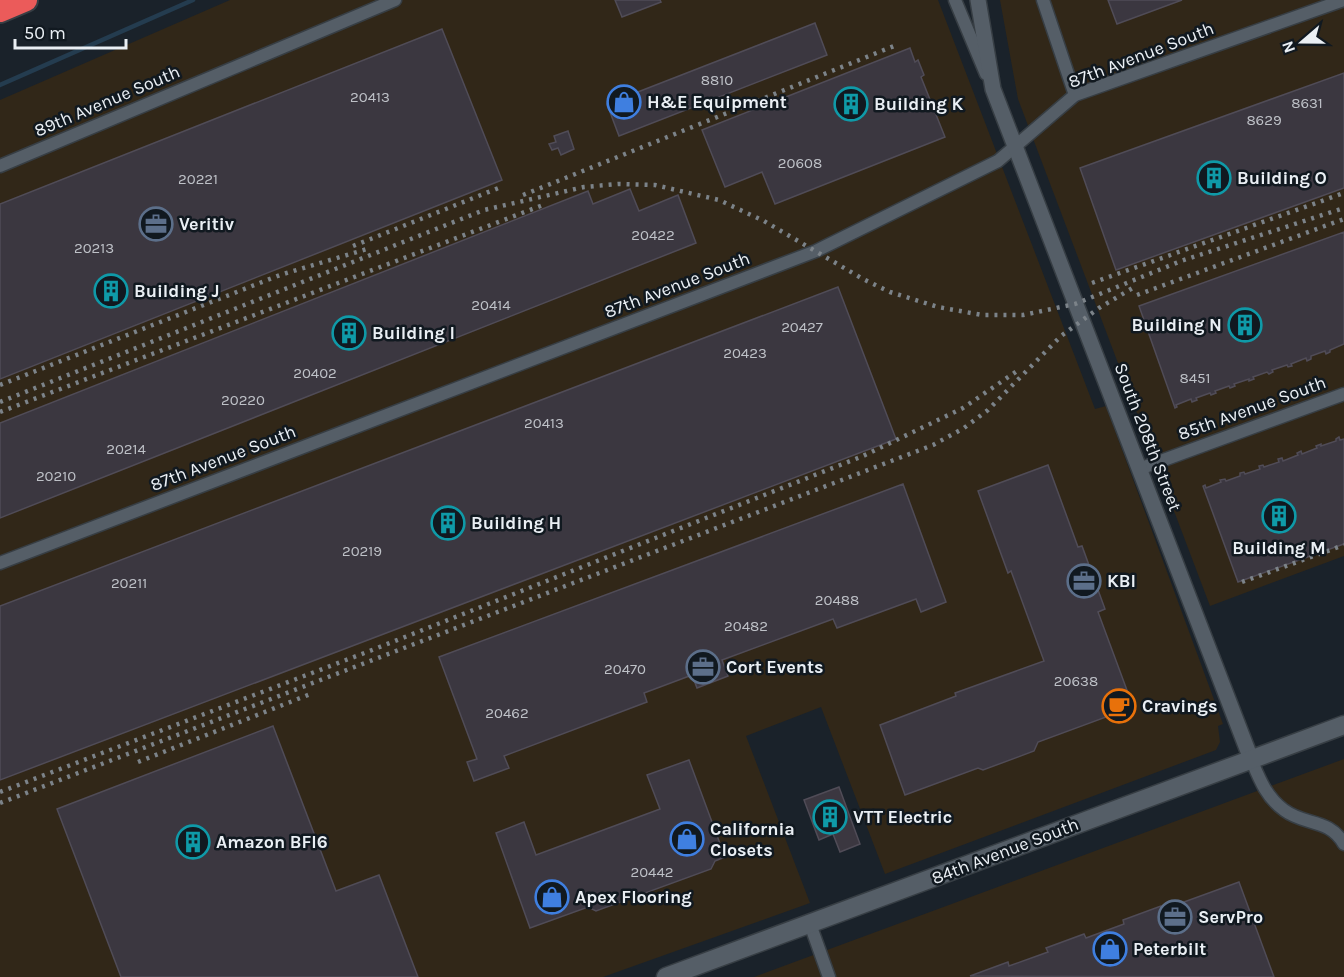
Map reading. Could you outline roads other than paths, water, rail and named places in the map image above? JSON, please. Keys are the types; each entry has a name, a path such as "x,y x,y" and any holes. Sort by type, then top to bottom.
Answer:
{"highway":[{"path":"0,11 26,0"}],"main road":[{"name":"84th Avenue South","path":"666,977 1344,725"}],"street":[{"name":"89th Avenue South","path":"0,166 395,0"},
{"path":"954,0 993,89"},
{"name":"South 208th Street","path":"978,0 993,89 1251,759 1263,786 1272,800 1285,812 1332,829 1344,844"},
{"path":"1042,0 1075,95"},
{"name":"87th Avenue South","path":"0,563 816,251 998,161 1075,95 1344,0"},
{"name":"85th Avenue South","path":"1139,469 1344,394"},
{"path":"810,924 829,977"}],"waterway":[{"path":"0,85 193,0"}],"railway":[{"path":"523,195 894,46"},
{"path":"0,402 484,210 584,187 618,184 655,185 719,200 764,221 863,279 890,292 938,307 982,315 1023,315 1075,304 1181,261 1344,208"},
{"path":"353,246 501,187"},
{"path":"1092,283 1344,193"},
{"path":"0,412 543,205"},
{"path":"1137,295 1344,219"},
{"path":"0,385 280,275 367,249"},
{"path":"0,803 933,445 964,428 988,410 1061,336 1099,308 1136,286"},
{"path":"0,792 367,652 863,456 963,408 1020,369"},
{"path":"1242,582 1344,545"},
{"path":"138,762 313,693"}],"place":[{"name":"H&E Equipment","path":"624,102"},
{"name":"Building K","path":"851,104"},
{"name":"Building O","path":"1214,178"},
{"name":"Veritiv","path":"156,224"},
{"name":"Building J","path":"111,291"},
{"name":"Building N","path":"1245,325"},
{"name":"Building I","path":"349,333"},
{"name":"Building M","path":"1279,516"},
{"name":"Building H","path":"448,523"},
{"name":"KBI","path":"1084,581"},
{"name":"Cort Events","path":"703,667"},
{"name":"Cravings","path":"1119,706"},
{"name":"VTT Electric","path":"830,817"},
{"name":"California Closets","path":"687,839"},
{"name":"Amazon BFI6","path":"193,842"},
{"name":"Apex Flooring","path":"552,897"},
{"name":"ServPro","path":"1175,917"},
{"name":"Peterbilt","path":"1110,949"}]}
